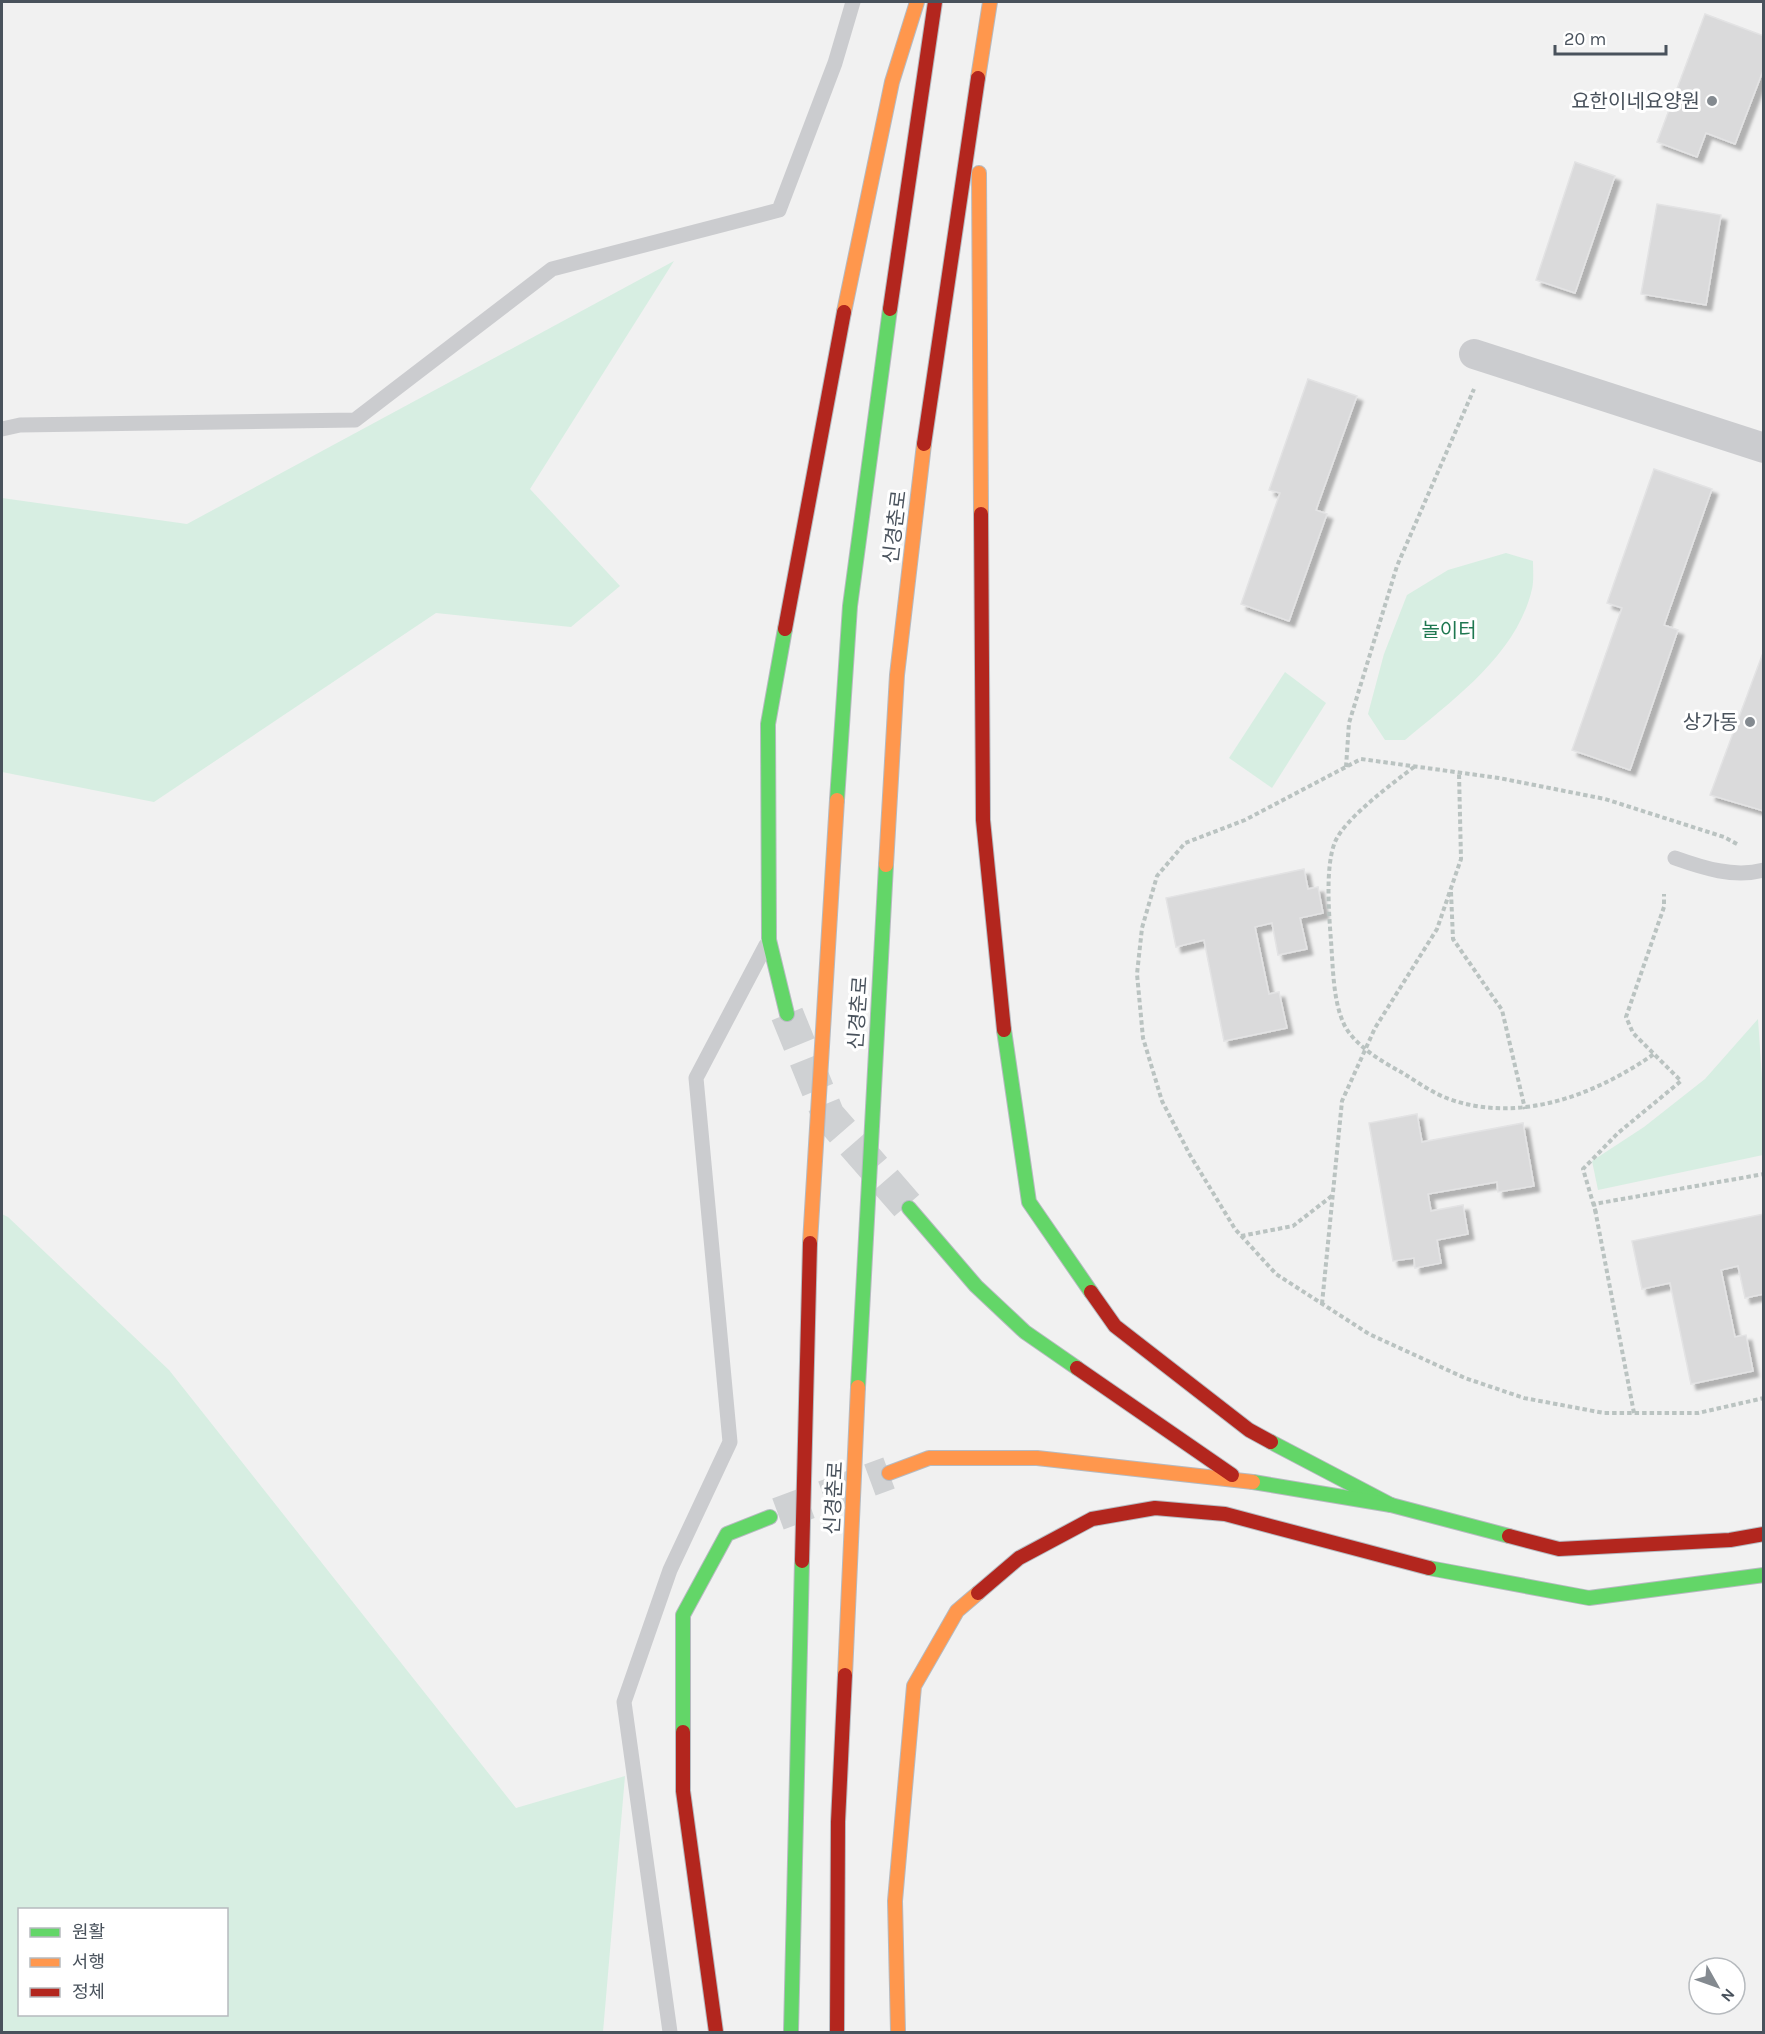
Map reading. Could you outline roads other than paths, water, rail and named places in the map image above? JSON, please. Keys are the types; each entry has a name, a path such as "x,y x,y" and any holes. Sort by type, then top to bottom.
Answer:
{"highway":[{"path":"787,1014 769,940 768,724 826,395 892,82 916,2"},
{"name":"신경춘로","path":"791,2032 811,1192 850,606 913,140 935,2"},
{"name":"신경춘로","path":"837,2032 838,1822 867,1190 897,675 930,395 990,2"},
{"path":"978,70 983,820 999,998 1029,1202 1115,1326 1249,1430 1391,1505"},
{"path":"909,1208 969,1279 1025,1332 1238,1480 1277,1502"},
{"path":"889,1473 929,1458 1037,1458 1238,1480 1391,1505 1559,1549 1730,1540 1764,1534"},
{"path":"898,2032 895,1901 914,1686 957,1611 1019,1558 1092,1519 1155,1508 1225,1515 1355,1547 1440,1571 1589,1598 1764,1575"},
{"path":"716,2032 683,1791 682,1615 727,1534 770,1517"},
{"path":"1306,1519 1355,1547"}],"street":[{"path":"1480,357 1764,448"}],"lane":[{"path":"2,429 32,425 355,420 552,269 779,210 835,63 853,2"},
{"path":"1675,858 1703,868 1750,874 1764,870"},
{"path":"670,2032 624,1702 670,1570 730,1442 696,1078 769,940"}],"tunnel":[{"path":"787,1014 828,1115 909,1208"},
{"path":"778,1514 889,1473"}],"place":[{"name":"요한이네요양원","path":"1712,101"},
{"name":"상가동","path":"1750,722"}],"park label":[{"name":"놀이터","path":"1449,630"}]}
